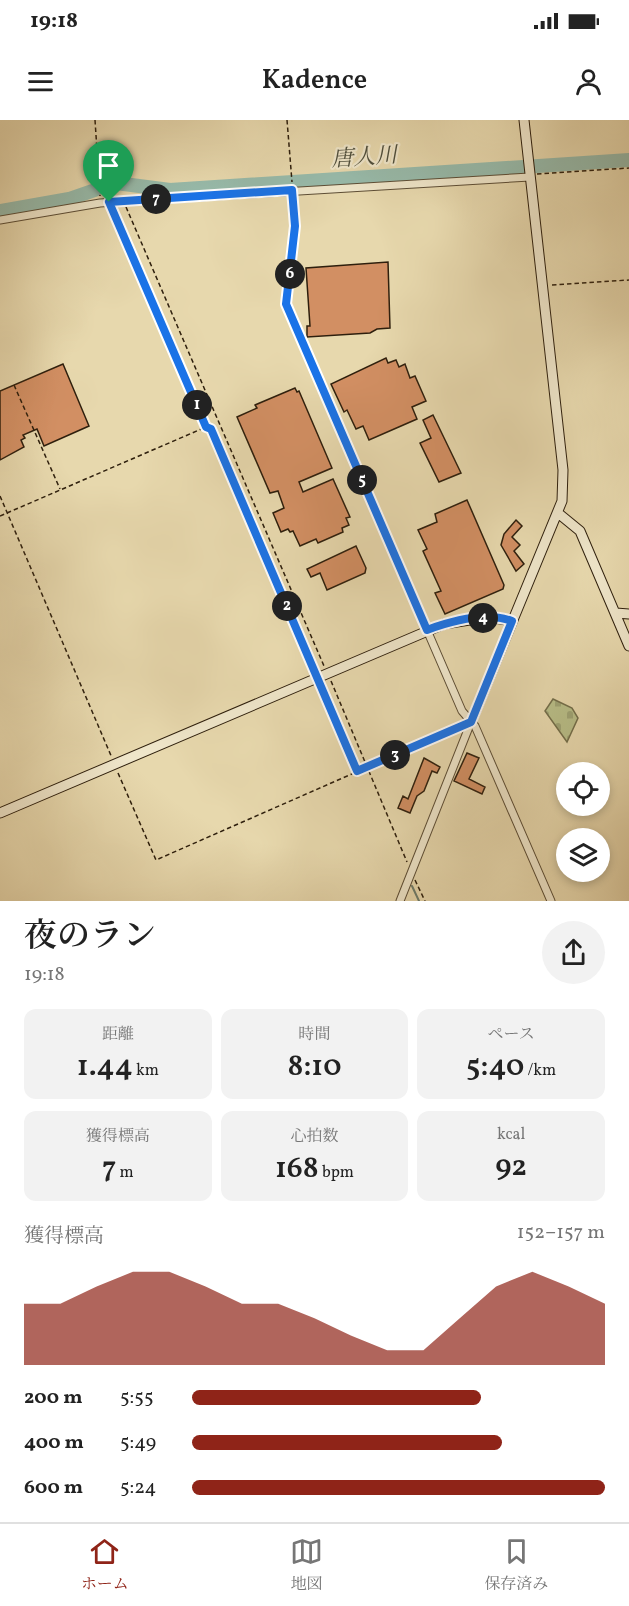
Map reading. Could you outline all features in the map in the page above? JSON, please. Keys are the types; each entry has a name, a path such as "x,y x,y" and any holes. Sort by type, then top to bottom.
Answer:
{"street":[{"path":"400,901 512,621 558,513 562,470 524,120"},
{"path":"0,220 109,202 530,171"},
{"path":"292,190 295,226 286,304 462,711 475,726 551,901"},
{"path":"558,513 580,531 629,646"},
{"path":"616,613 629,614"},
{"path":"0,813 427,630 444,624 489,617 512,621"}],"path":[{"path":"95,120 100,203"},
{"path":"287,120 291,178"},
{"path":"530,171 629,168"},
{"path":"123,201 425,901"},
{"path":"109,202 206,427 211,429 357,771"},
{"path":"543,286 629,280"},
{"path":"14,385 60,490"},
{"path":"0,516 206,427"},
{"path":"0,496 156,860 471,722"}],"green space":[{"path":"553,699 572,708 578,718 567,742 545,711"}],"building":[{"path":"388,262 390,328 377,329 370,333 307,337 307,326 310,326 306,268"},
{"path":"386,358 388,363 396,360 399,367 405,364 410,378 415,376 426,401 412,407 417,419 369,440 363,426 356,429 347,410 344,412 331,384"},
{"path":"63,364 89,426 44,446 37,429 23,435 25,438 21,440 24,447 0,460 0,391"},
{"path":"295,388 297,392 299,391 332,468 299,482 303,492 333,479 350,517 346,518 349,525 342,528 343,532 318,543 316,539 300,546 293,531 290,532 288,529 281,532 273,513 284,508 278,491 270,493 237,417 257,408 255,405"},
{"path":"433,415 461,473 439,482 420,443 431,438 423,420"},
{"path":"467,500 504,585 503,589 445,614 435,593 441,591 423,551 427,549 418,530 437,522 435,514"},
{"path":"516,520 522,526 512,537 520,545 514,551 524,564 516,571 501,545 504,534"},
{"path":"356,546 366,568 365,573 327,590 320,573 311,577 307,569"},
{"path":"467,753 479,758 469,779 485,787 482,794 454,781"},
{"path":"424,758 440,767 437,773 432,771 424,791 417,796 410,813 398,808 403,796 408,799"}],"waterway":[{"name":"唐人川","path":"104,187 116,183 170,190 629,160"},
{"name":"唐人川","path":"0,211 69,199 95,190"},
{"path":"412,886 419,901"}],"route":[{"path":"292,190 295,226 286,304 427,630 444,624 489,617 501,617 512,621 471,722 357,771 211,429 206,427 109,202 292,190"}]}
